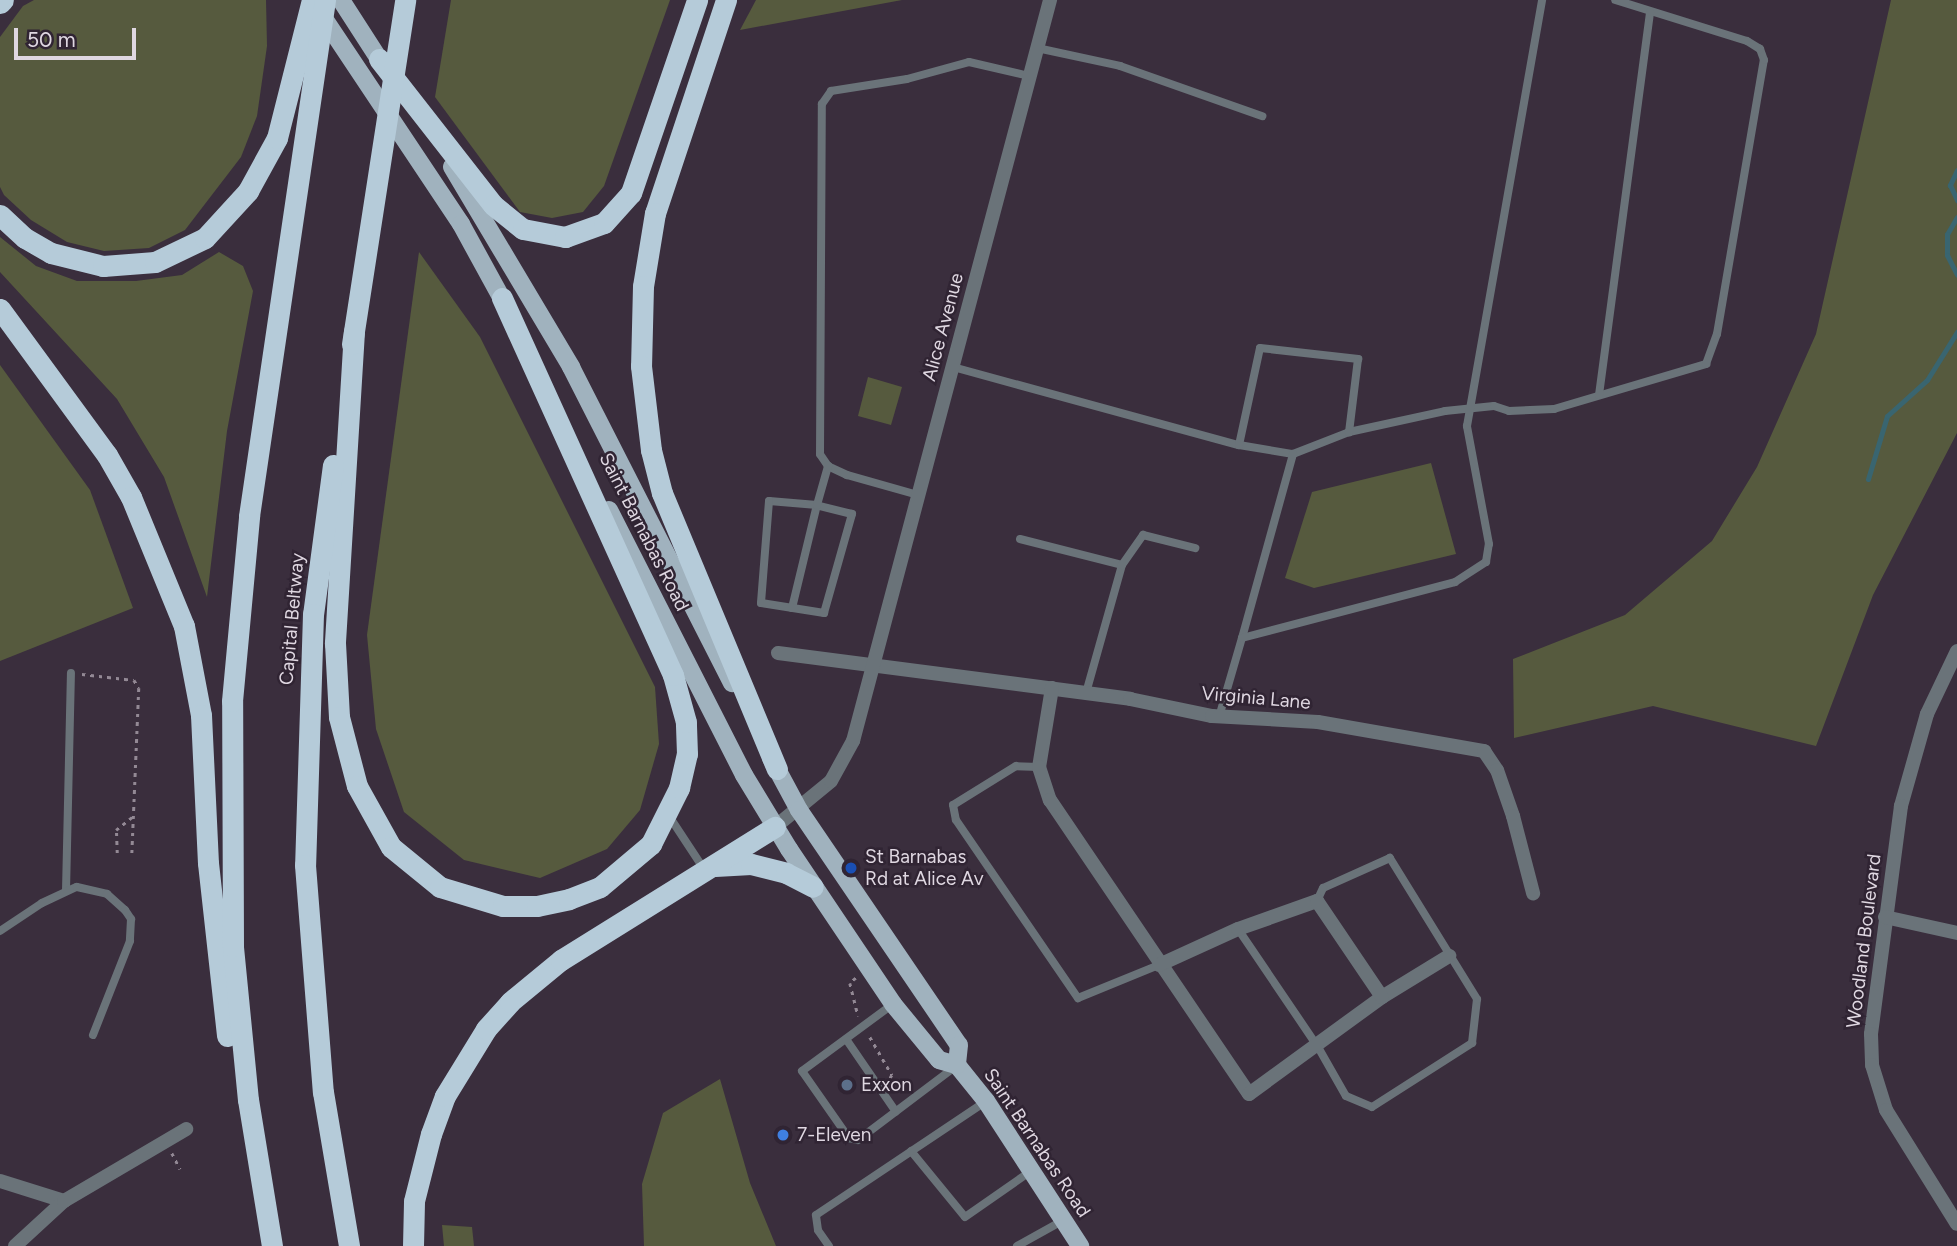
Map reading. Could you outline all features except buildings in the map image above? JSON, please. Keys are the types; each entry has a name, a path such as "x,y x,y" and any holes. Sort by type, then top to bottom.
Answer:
{"highway":[{"path":"0,215 25,238 75,262 131,265 180,254 227,218 253,183 276,138 312,0"},
{"path":"270,1246 239,1023 229,863 231,729 249,516 325,0"},
{"path":"379,59 493,205 523,229 565,237 604,223 631,193 697,0"},
{"path":"726,0 655,213 643,286 642,377 651,450 663,493 777,769"},
{"name":"Capital Beltway","path":"349,1246 315,1021 304,788 313,614 403,7"},
{"path":"354,331 336,681 346,752 372,820 391,848 440,887 503,906 537,906 600,887 651,844 669,816 687,754 681,698 502,298"},
{"path":"0,309 107,455 131,497 184,626 201,715 208,863 225,1023 254,1195 270,1246"},
{"path":"413,1246 414,1201 431,1134 445,1096 486,1029 510,1002 561,960 775,827"},
{"path":"707,868 751,863 786,873 813,887"}],"main road":[{"name":"Saint Barnabas Road","path":"312,0 461,224 502,298 671,634 775,827 893,1004 939,1060 957,1065 986,1101 1080,1246"},
{"path":"341,0 379,59"},
{"name":"Saint Barnabas Road","path":"394,80 481,212 572,367 799,810 959,1045 957,1065"}],"street":[{"name":"Alice Avenue","path":"874,664 1050,0"},
{"name":"Woodland Boulevard","path":"1957,651 1950,680 1927,714 1901,806 1885,917 1872,1065 1901,1139 1957,1224"},
{"name":"Virginia Lane","path":"778,653 1052,688 1219,717 1318,722 1484,751 1497,770 1513,816 1533,893"},
{"path":"775,827 799,810 844,762 874,664"},
{"path":"1052,688 1039,766 1050,800 1249,1094 1318,1047 1382,997 1449,956"},
{"path":"1160,965 1238,929 1317,901 1382,997"},
{"path":"1885,917 1957,933"},
{"path":"15,1246 64,1201 186,1129"},
{"path":"0,1181 64,1201"}],"lane":[{"path":"1242,639 1455,582 1480,567 1489,544 1468,435 1469,408 1542,0"},
{"path":"953,367 1240,446 1293,454 1349,432 1469,408 1533,412 1703,365 1709,359 1764,60 1756,45 1615,0"},
{"path":"1599,395 1650,12"},
{"path":"1037,48 1120,66 1262,116"},
{"path":"918,495 828,466 820,454 817,398 822,104 831,90 907,79 969,62 1029,76"},
{"path":"1240,446 1260,348 1358,359 1349,432"},
{"path":"1219,717 1293,454"},
{"path":"792,608 828,466"},
{"path":"769,501 817,505 852,514 824,613 761,603 769,501"},
{"path":"1086,693 1122,565 1143,535 1195,548"},
{"path":"1020,539 1122,565"},
{"path":"66,891 71,673"},
{"path":"1039,766 1016,765 953,805 956,821 1078,998 1160,965"},
{"path":"669,816 707,868"},
{"path":"1238,929 1318,1047 1346,1096 1372,1107 1472,1043 1477,999 1390,858 1323,888 1317,901"},
{"path":"0,931 77,887 107,894 131,919 122,967 93,1035"},
{"path":"893,1004 804,1068 802,1075 854,1140 957,1065"},
{"path":"846,1039 896,1112"},
{"path":"829,1246 818,1230 816,1215 986,1101"},
{"path":"911,1151 965,1217 1031,1171"},
{"path":"1017,1246 1064,1220"}],"path":[{"path":"71,673 134,680 139,688 132,853"},
{"path":"117,853 116,830 133,816"},
{"path":"853,1009 850,983 857,977"},
{"path":"868,1034 893,1078 880,1088"}],"green space":[{"path":"34,0 266,0 267,46 257,116 241,157 185,230 149,248 104,251 67,242 31,220 4,195 0,187 0,37 23,6"},
{"path":"451,0 670,0 604,186 583,212 552,218 520,212 435,97"},
{"path":"756,0 902,0 740,30"},
{"path":"1891,0 1957,0 1957,433 1873,595 1816,746 1653,706 1514,738 1513,659 1625,615 1712,541 1757,467 1816,334"},
{"path":"0,237 36,266 77,281 136,281 182,275 219,252 243,266 253,291 227,431 207,597 164,477 117,399 0,272"},
{"path":"419,252 480,337 655,687 659,744 640,810 607,849 540,878 464,860 404,812 376,729 367,635"},
{"path":"0,365 90,490 133,608 0,661"},
{"path":"868,377 902,387 891,425 858,416"},
{"path":"1431,463 1456,554 1314,588 1285,578 1312,492"},
{"path":"720,1079 750,1183 776,1246 644,1246 642,1184 663,1113"},
{"path":"442,1225 472,1227 474,1246 444,1246"}],"waterway":[{"path":"1957,170 1950,185 1957,200"},
{"path":"1957,217 1947,234 1947,255 1957,275"},
{"path":"1868,479 1887,416 1927,380 1957,332"}],"place":[{"name":"St Barnabas Rd at Alice Av","path":"851,868"},
{"name":"Exxon","path":"847,1085"},
{"name":"7-Eleven","path":"783,1135"}]}
